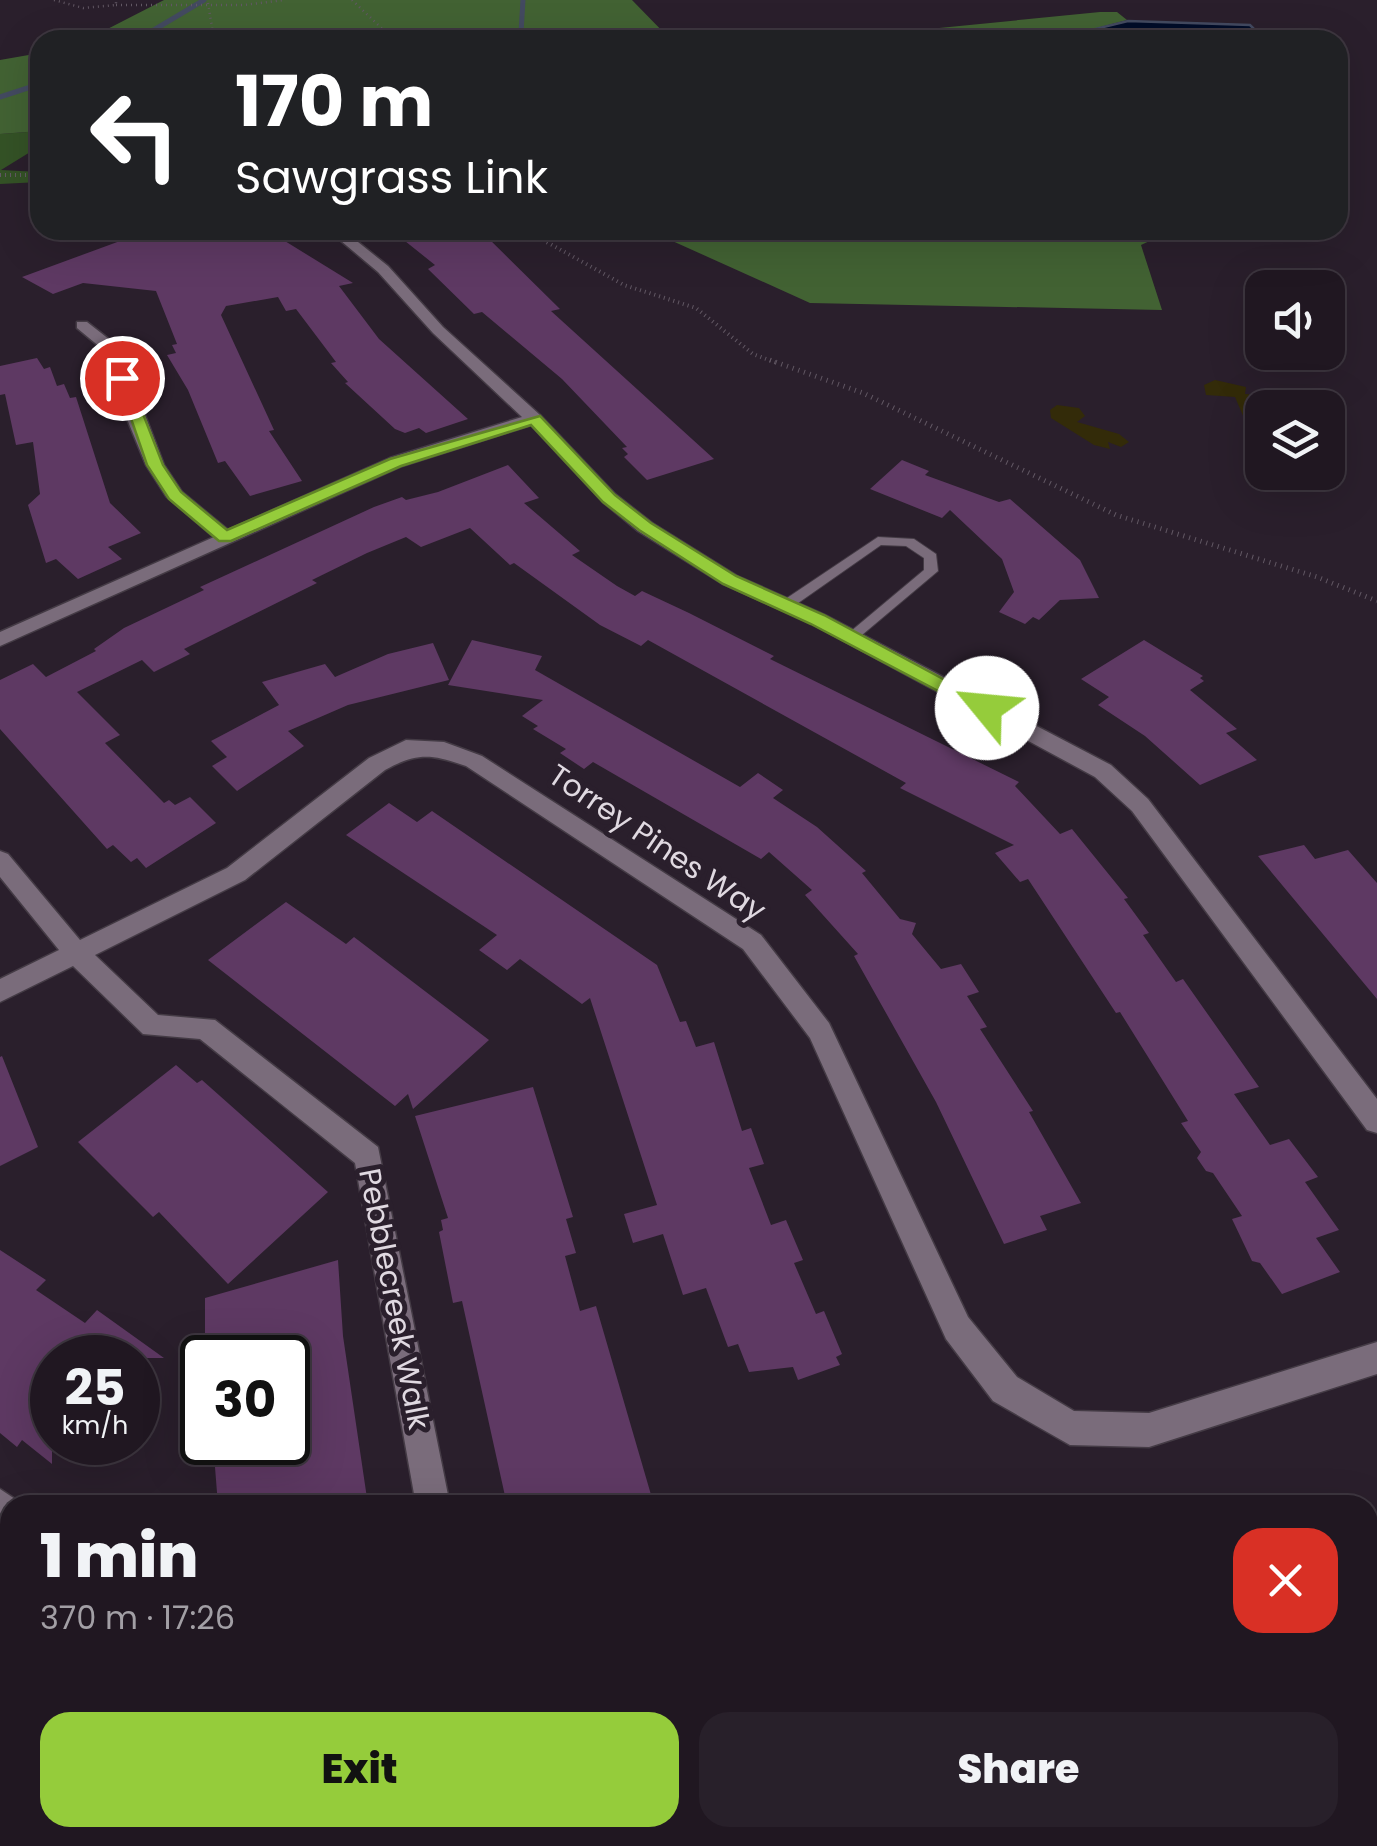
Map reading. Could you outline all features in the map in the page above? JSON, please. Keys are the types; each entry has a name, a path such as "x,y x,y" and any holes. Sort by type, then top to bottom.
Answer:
{"street":[{"path":"347,240 383,269 438,330 534,419 609,498 645,527 730,580 851,637 1103,771 1140,805 1377,1121"},
{"path":"82,325 113,350 130,407 155,465 175,496 225,538"},
{"path":"0,640 396,462 534,419"},
{"name":"Torrey Pines Way","path":"0,991 236,874 377,764 406,748 444,750 474,761 752,942 820,1031 957,1328 1005,1389 1070,1428 1149,1430 1377,1358"},
{"name":"Pebblecreek Walk","path":"0,860 77,954 152,1026 206,1028 368,1156 431,1495"}],"lane":[{"path":"786,605 878,541 909,542 932,557 931,571 851,637"}],"path":[{"path":"54,0 82,8 116,2 208,4 284,0"},
{"path":"352,0 384,30"},
{"path":"208,4 212,30"},
{"path":"0,175 30,175"},
{"path":"543,240 624,285 696,308 753,354 852,389 1116,514 1184,539 1317,577 1377,601"}],"green space":[{"path":"164,0 632,0 661,30 106,30"},
{"path":"1100,12 1117,12 1127,20 1089,30 924,30"},
{"path":"30,55 30,132 0,134 0,60"},
{"path":"30,132 30,152 1,170 30,171 30,182 0,184 0,134"},
{"path":"670,240 1152,240 1141,245 1162,310 810,303"}],"sand":[{"path":"1215,380 1246,387 1245,418 1235,397 1206,395 1204,385"},
{"path":"1057,405 1079,408 1085,416 1077,422 1119,434 1129,442 1121,447 1108,442 1110,449 1094,445 1051,418 1050,410"}],"water":[{"path":"1128,21 1250,25 1255,30 1143,30 1091,30"}],"building":[{"path":"123,240 283,240 353,283 339,286 379,339 468,419 426,433 419,428 405,433 395,429 345,383 348,382 331,363 336,362 296,309 286,311 278,297 226,306 221,315 274,430 269,431 302,481 250,496 225,461 218,463 188,390 167,355 176,353 172,345 177,344 156,291 83,283 53,294 22,277"},
{"path":"490,240 560,309 551,311 714,459 647,480 624,457 628,454 622,448 627,447 562,379 482,312 474,314 428,269 435,265 405,241"},
{"path":"37,358 44,369 50,367 57,386 64,384 70,398 76,397 110,503 141,533 108,547 122,559 78,579 56,559 46,563 28,505 40,494 33,442 16,445 5,394 0,395 0,366"},
{"path":"902,460 929,471 925,475 999,502 1010,499 1080,560 1099,598 1060,600 1039,620 1033,617 1025,624 999,612 1014,592 1002,559 950,510 942,518 870,489"},
{"path":"508,465 539,498 524,503 580,551 572,555 617,586 635,596 642,591 689,613 774,656 770,659 1019,782 1015,786 1060,834 1072,829 1128,898 1124,899 1149,933 1143,935 1176,982 1183,979 1259,1087 1234,1094 1270,1145 1289,1139 1318,1177 1305,1182 1339,1230 1316,1238 1340,1272 1282,1294 1260,1263 1252,1261 1232,1219 1242,1216 1213,1173 1206,1171 1197,1158 1201,1152 1181,1123 1188,1121 1120,1012 1116,1013 1028,879 1020,882 995,853 1014,845 900,788 906,783 648,640 641,646 600,625 514,563 510,565 470,528 421,547 406,537 367,553 312,580 317,583 184,649 190,654 154,672 142,660 77,692 120,735 105,743 164,803 169,800 175,805 190,797 216,823 146,868 137,858 131,862 113,845 107,849 0,729 0,680 33,664 46,677 96,651 124,628 204,590 200,587 374,507 402,497 406,500 438,492"},
{"path":"472,640 542,656 535,670 740,787 758,773 783,790 773,798 817,827 866,871 862,873 900,919 916,923 912,934 941,969 961,964 979,992 967,996 987,1027 980,1029 1033,1111 1029,1112 1081,1203 1040,1216 1047,1230 1004,1244 936,1102 854,956 858,954 805,895 812,890 769,852 761,859 593,762 584,769 560,753 566,749 533,729 538,726 522,716 543,700 448,685"},
{"path":"1144,640 1203,676 1200,678 1204,681 1190,690 1237,729 1226,733 1257,760 1200,785 1145,736 1098,705 1109,697 1081,679"},
{"path":"433,643 449,680 348,705 288,731 304,746 237,791 212,766 227,757 211,741 279,705 262,682 325,664 335,677 388,654"},
{"path":"389,803 417,822 432,811 657,965 680,1022 686,1021 696,1047 714,1042 742,1131 751,1128 764,1164 749,1168 771,1225 786,1220 803,1260 794,1263 816,1314 824,1311 842,1354 836,1357 840,1365 798,1380 793,1367 749,1372 738,1344 728,1347 706,1288 683,1295 663,1234 633,1243 624,1214 657,1205 590,998 582,1004 520,959 507,970 479,950 497,935 346,835"},
{"path":"1304,845 1315,859 1348,850 1377,883 1377,999 1258,856"},
{"path":"286,902 346,944 354,937 489,1040 413,1109 408,1094 395,1106 208,960"},
{"path":"0,1057 38,1147 0,1166"},
{"path":"176,1065 197,1083 202,1080 328,1192 228,1284 159,1212 153,1217 78,1142"},
{"path":"533,1087 573,1217 566,1219 576,1253 565,1256 580,1311 596,1306 651,1495 505,1495 462,1301 453,1303 439,1232 443,1230 441,1220 448,1218 415,1116"},
{"path":"0,1250 46,1280 36,1290 85,1323 97,1310 132,1335 30,1335 30,1446 22,1440 17,1447 0,1433"},
{"path":"338,1260 343,1336 367,1495 217,1495 215,1465 310,1465 310,1335 205,1335 205,1298"}],"waterway":[{"path":"154,30 204,0"},
{"path":"521,30 523,0"},
{"path":"0,97 30,87"}],"route":[{"path":"122,378 155,465 175,496 225,538 396,462 534,419 609,498 645,527 730,580 818,620 987,708"}]}
